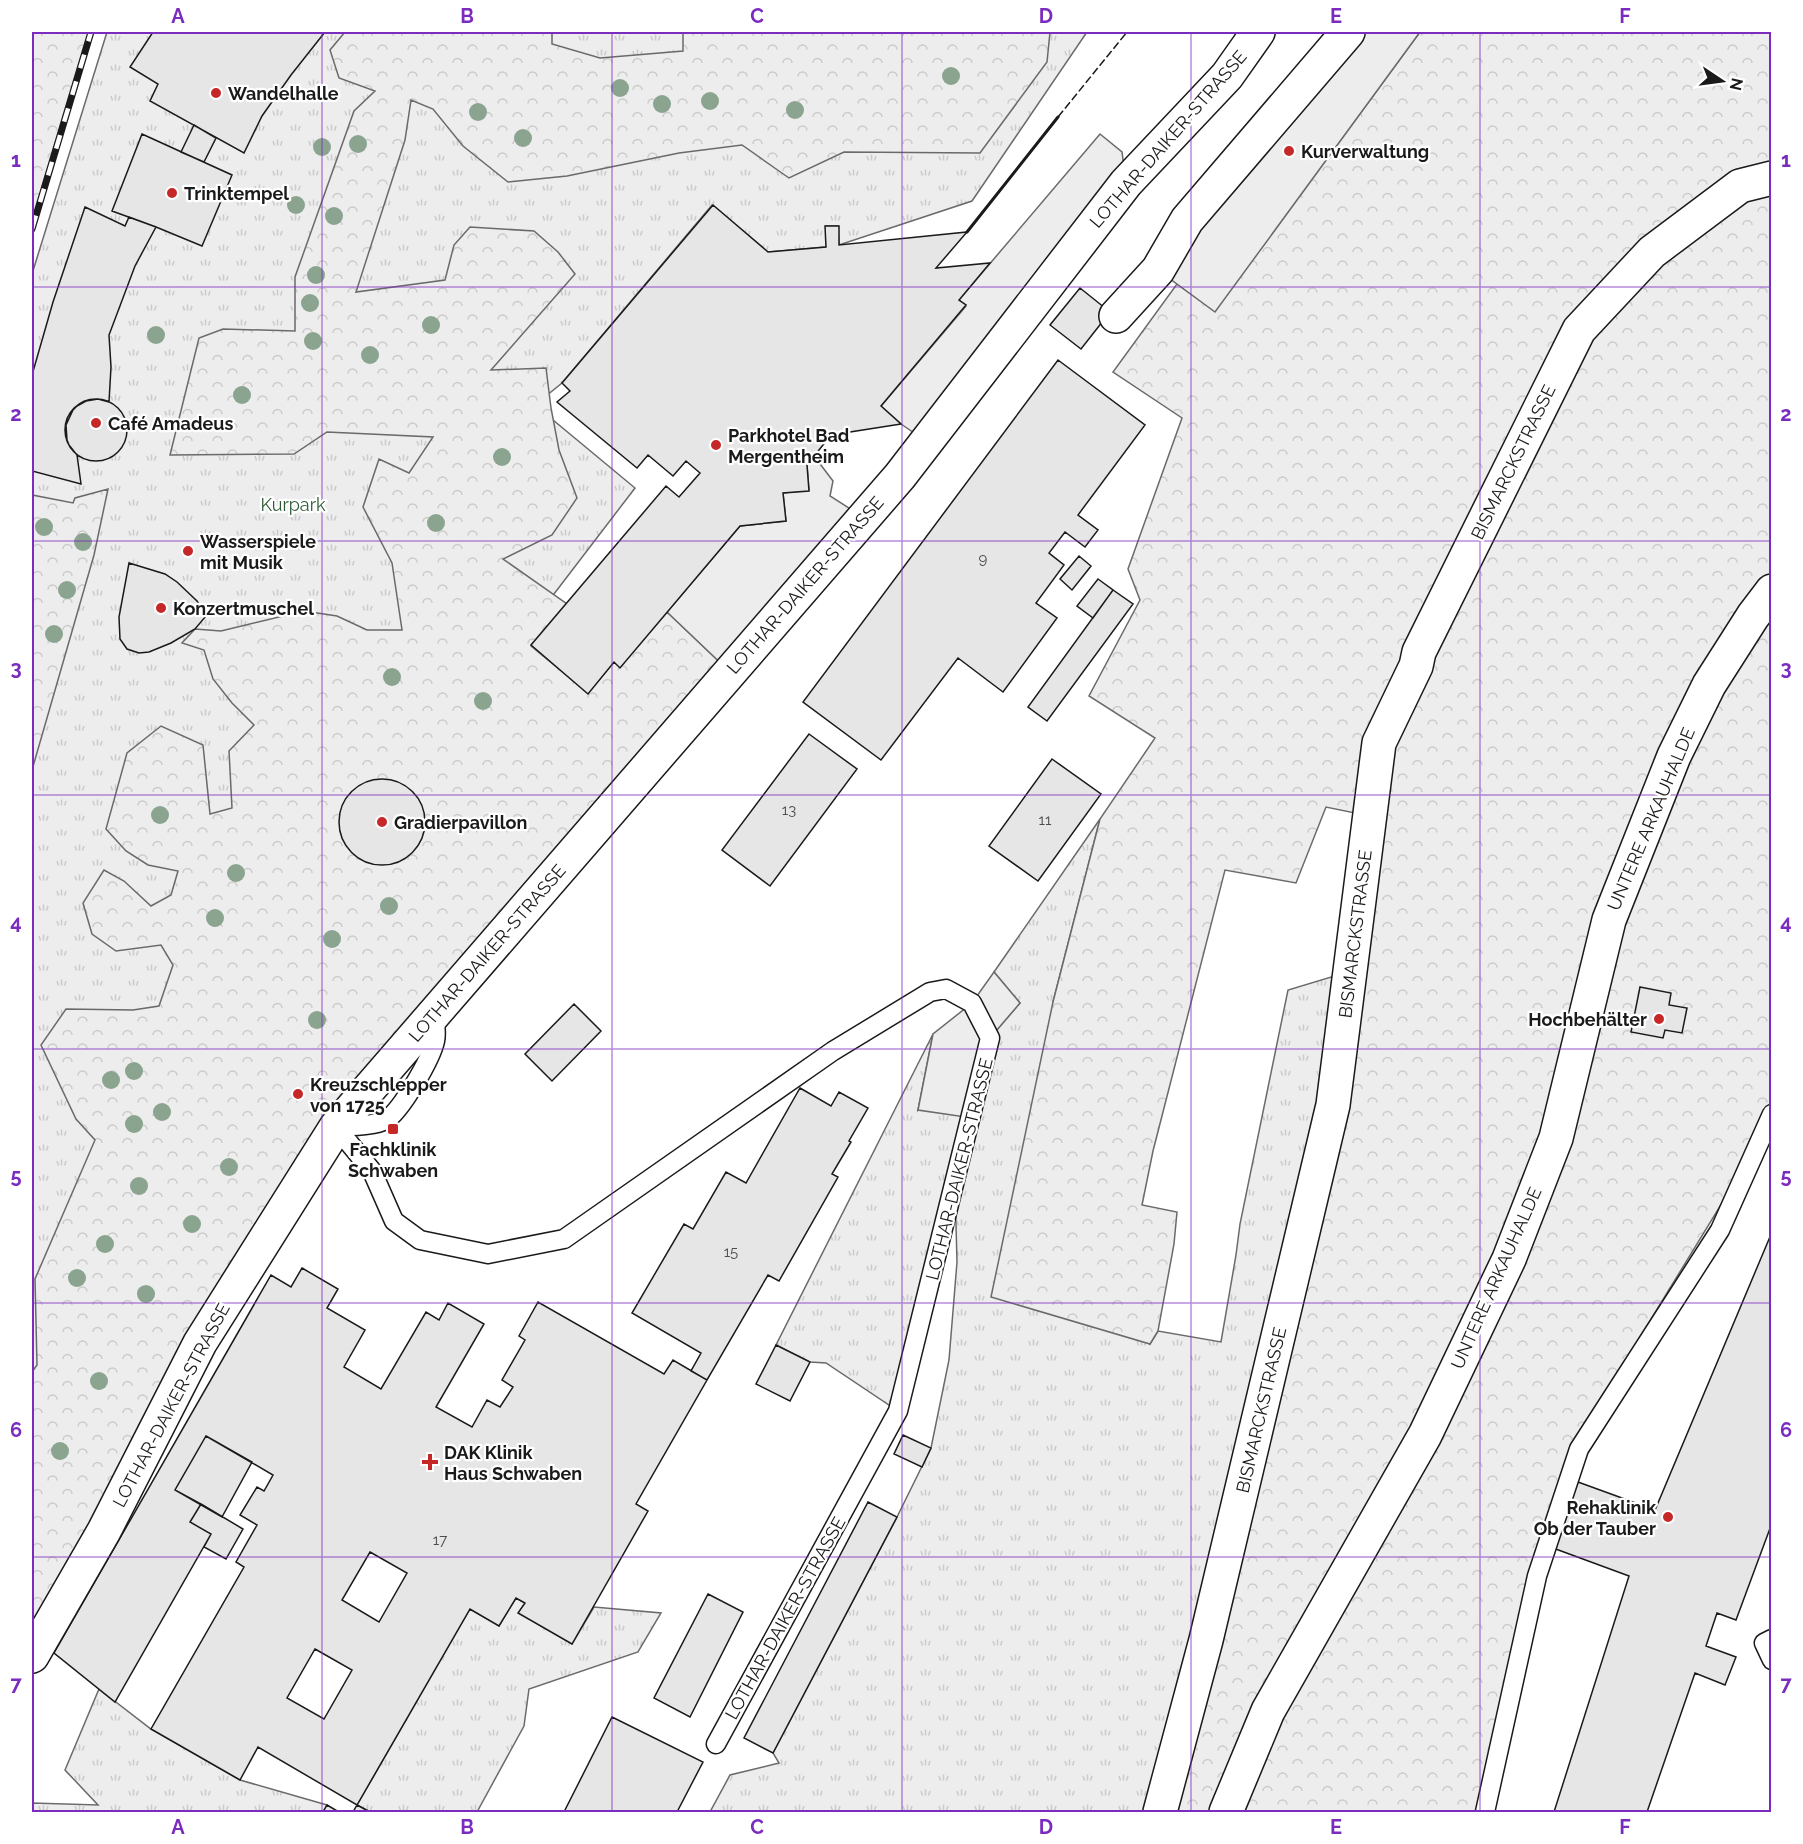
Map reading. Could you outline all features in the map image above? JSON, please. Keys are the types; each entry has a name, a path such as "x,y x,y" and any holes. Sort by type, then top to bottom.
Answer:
{"street":[{"name":"LOTHAR-DAIKER-STRASSE","path":"32,1656 105,1531 201,1343 336,1127 900,476 1126,183 1227,76 1258,32"},
{"path":"1116,316 1158,270 1187,220 1348,32"},
{"name":"BISMARCKSTRASSE","path":"1160,1812 1206,1640 1333,1105 1379,743 1416,666 1419,652 1579,330 1652,252 1740,186 1772,178"},
{"name":"UNTERE ARKAUHALDE","path":"1226,1812 1268,1711 1425,1435 1509,1259 1556,1138 1609,920 1674,756 1709,685 1753,616 1772,591"}],"lane":[{"name":"LOTHAR-DAIKER-STRASSE","path":"336,1127 372,1171 394,1221 420,1240 488,1254 564,1239 833,1051 930,992 946,989 972,1003 990,1038 898,1411 716,1744"},
{"path":"1485,1812 1537,1576 1579,1449 1720,1230 1772,1114"},
{"path":"1772,1639 1764,1643 1772,1659"}],"green space":[{"path":"32,32 91,32 32,229"},
{"name":"Kurpark","path":"107,32 1087,32 972,201 839,245 838,226 826,226 826,247 768,252 712,205 562,383 535,405 635,488 515,645 32,1561 32,274"},
{"path":"345,32 552,32 552,44 600,58 683,51 683,32 1050,32 1047,62 980,153 844,152 789,178 742,145 679,153 567,176 508,182 463,146 433,109 411,100 405,140 356,292 445,280 454,245 470,227 534,231 558,252 575,274 491,370 546,368 559,450 577,498 552,535 503,559 567,604 531,646 588,693 614,662 620,667 667,612 730,672 336,1127 32,1656 32,1372 37,1365 35,1279 95,1140 76,1119 41,1045 66,1009 133,1010 159,1006 173,965 161,945 116,951 92,934 83,903 104,870 124,881 151,906 171,895 178,871 148,865 126,851 106,829 127,753 161,726 203,745 210,814 232,808 229,751 254,725 213,679 204,650 182,643 195,629 221,631 304,611 337,616 367,630 402,630 392,563 363,507 379,459 409,473 433,437 327,432 294,454 170,455 199,338 223,329 295,331 295,277 354,111 375,91 339,78 330,50"},
{"path":"1420,32 1771,32 1771,1123 1577,1440 1482,1812 1160,1812 1333,1105 1370,816 1326,807 1296,883 1225,870 1153,1151 1142,1205 1177,1212 1174,1244 1158,1331 1150,1344 991,1297 1053,1002 1100,819 1155,738 1089,696 1140,600 1128,569 1182,418 1113,372 1177,284 1215,311"},
{"path":"108,489 94,555 32,770 32,495 73,503 75,498"},
{"path":"1100,819 1053,1002 1150,1344 1158,1331 1221,1342 1240,1224 1288,990 1351,971 1160,1812 710,1812 730,1775 779,1763 773,1753 931,1448 949,1360 957,1262 955,1188 898,1411 826,1363 810,1362 776,1345 933,1034 918,1110 990,1038 1020,1003 994,972"},
{"path":"516,1598 525,1603 519,1613 572,1644 594,1607 661,1613 638,1652 529,1689 524,1726 477,1812 370,1812 357,1805 470,1609 499,1626"},
{"path":"99,1689 151,1729 240,1780 327,1805 323,1812 32,1812 32,1803 98,1805 65,1770"}],"shaded area":[{"name":"Kurverwaltung","path":"1334,32 1420,32 1215,312 1158,270"},
{"path":"1100,134 1122,152 1126,183 926,441 901,424 881,406 966,306 959,300"},
{"path":"814,456 833,481 830,496 863,517 730,672 667,612 740,526 786,521 783,493 809,490 807,465"},
{"path":"994,972 1020,1003 990,1038 972,1118 918,1110 933,1034 972,1003"}],"building":[{"name":"Wandelhalle","path":"153,32 325,32 262,116 244,153 150,101 158,84 130,67"},
{"path":"194,125 216,138 204,162 181,152"},
{"name":"Trinktempel","path":"142,134 232,175 202,246 112,211"},
{"name":"Parkhotel Bad Mergentheim","path":"713,205 768,252 826,247 825,226 839,226 839,245 967,232 936,268 990,263 959,300 966,305 881,406 901,424 831,435 807,465 809,491 783,493 786,521 740,526 620,668 614,662 588,694 531,645 666,486 679,497 700,473 686,461 673,476 648,455 637,468 557,402 570,391 562,383"},
{"path":"85,207 125,226 129,217 156,227 135,266 109,335 111,367 109,402 98,399 86,401 73,410 66,425 67,440 77,455 81,484 32,471 32,375 53,302"},
{"path":"1080,288 1110,312 1081,349 1050,325"},
{"path":"1058,360 1145,425 1078,515 1098,530 1085,547 1065,532 1049,553 1064,565 1036,603 1057,618 1003,692 958,658 881,760 803,702"},
{"path":"96,399 113,404 118,408 122,413 127,430 122,447 118,452 113,456 96,461 79,456 74,452 70,447 65,430 70,413 74,408 79,404"},
{"path":"1079,556 1091,566 1072,590 1060,579"},
{"name":"Konzertmuschel","path":"129,563 165,574 177,582 197,601 206,616 195,629 171,643 149,652 139,653 127,649 120,639 119,617"},
{"path":"1098,579 1113,590 1093,618 1077,606"},
{"path":"1113,590 1133,604 1047,721 1028,707"},
{"path":"809,734 857,769 770,886 722,850"},
{"path":"1052,759 1101,794 1038,881 989,846"},
{"name":"Gradierpavillon","path":"382,779 399,782 413,791 422,805 425,822 422,839 413,853 399,862 382,865 365,862 351,853 342,839 339,822 342,805 351,791 365,782"},
{"name":"Hochbehälter","path":"1640,987 1671,993 1669,1005 1687,1008 1682,1033 1665,1030 1663,1038 1631,1032"},
{"path":"574,1004 601,1031 552,1081 525,1054"},
{"path":"800,1088 831,1106 839,1092 868,1108 832,1174 838,1177 779,1281 768,1275 707,1380 691,1371 701,1353 632,1313 684,1224 693,1229 726,1172 746,1183"},
{"name":"Rehaklinik Ob der Tauber","path":"1772,1232 1772,1523 1736,1620 1717,1613 1706,1646 1736,1657 1725,1685 1695,1673 1647,1812 1554,1812 1629,1576 1553,1548 1578,1482 1655,1510"},
{"path":"302,1268 338,1289 327,1308 365,1330 344,1367 381,1389 426,1312 439,1320 448,1303 484,1324 436,1407 472,1427 487,1400 500,1407 513,1387 502,1380 525,1340 519,1336 538,1302 664,1374 673,1360 707,1380 636,1504 648,1511 572,1644 518,1613 525,1603 516,1598 499,1626 470,1609 357,1805 258,1747 240,1780 151,1729 244,1567 236,1562 257,1525 240,1515 257,1487 264,1491 273,1475 206,1436 175,1490 201,1504 190,1522 211,1534 115,1702 54,1653 271,1275 291,1287","holes":["370,1552 407,1573 379,1622 342,1600","315,1649 352,1670 324,1719 287,1698"]},
{"path":"776,1345 810,1362 790,1401 756,1384"},
{"path":"903,1435 931,1448 922,1467 894,1454"},
{"path":"206,1436 252,1462 222,1517 175,1490"},
{"path":"868,1502 897,1517 773,1753 744,1738"},
{"path":"201,1504 243,1529 226,1559 204,1547 211,1534 190,1522"},
{"path":"708,1594 743,1612 690,1717 654,1698"},
{"path":"612,1717 703,1762 677,1812 564,1812"},
{"path":"327,1805 339,1812 323,1812"},
{"path":"357,1805 370,1812 353,1812"}],"railway":[{"path":"32,229 91,32"}],"fence":[{"path":"1058,117 1127,32"}],"wall":[{"path":"967,232 1058,117"}],"place":[{"name":"Wandelhalle","path":"216,93"},
{"name":"Kurverwaltung","path":"1289,151"},
{"name":"Trinktempel","path":"172,193"},
{"name":"Café Amadeus","path":"96,423"},
{"name":"Parkhotel Bad Mergentheim","path":"716,445"},
{"name":"Wasserspiele mit Musik","path":"188,551"},
{"name":"Konzertmuschel","path":"161,608"},
{"name":"Gradierpavillon","path":"382,822"},
{"name":"Hochbehälter","path":"1659,1019"},
{"name":"Kreuzschlepper von 1725","path":"298,1094"},
{"name":"Fachklinik Schwaben","path":"393,1129"},
{"name":"DAK Klinik Haus Schwaben","path":"430,1462"},
{"name":"Rehaklinik Ob der Tauber","path":"1668,1517"}]}
